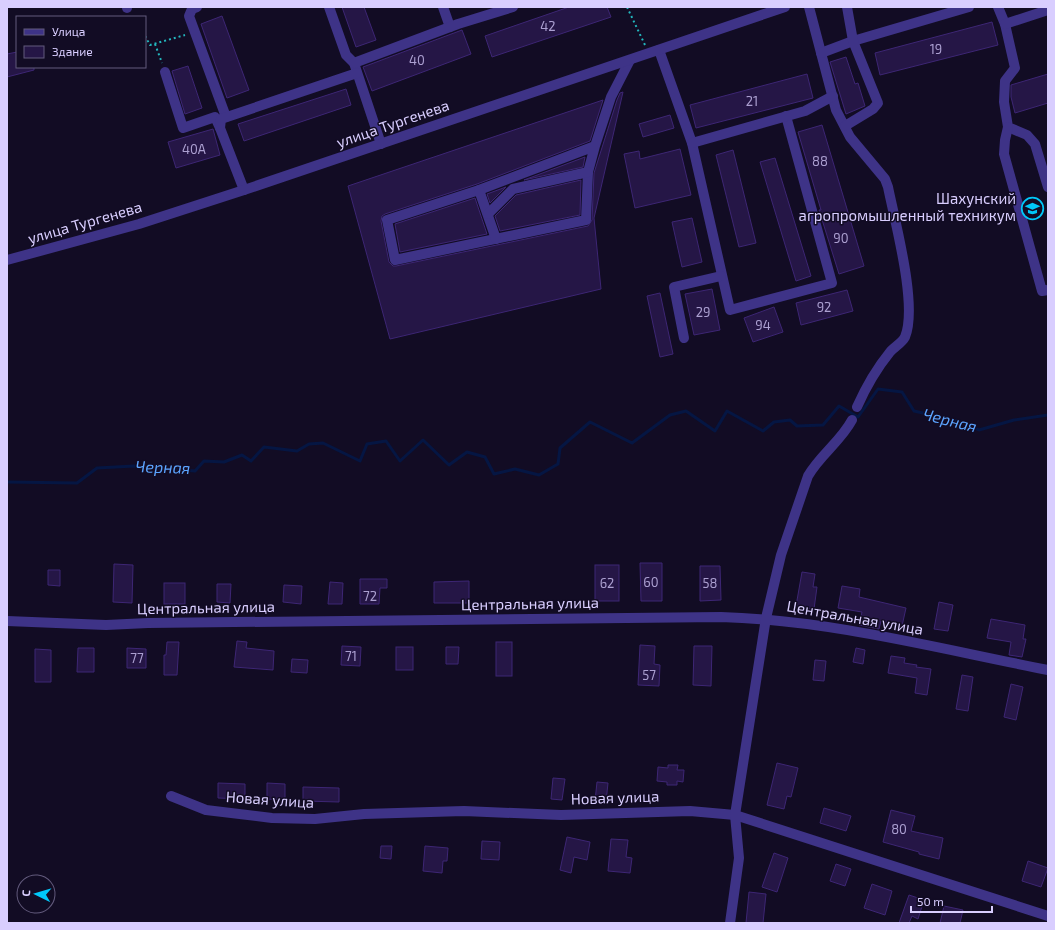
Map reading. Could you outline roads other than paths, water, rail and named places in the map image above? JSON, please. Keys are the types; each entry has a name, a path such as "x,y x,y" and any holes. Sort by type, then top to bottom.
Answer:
{"street":[{"path":"197,7 192,9 190,16 226,117"},
{"path":"329,7 346,55 354,63 381,144"},
{"path":"444,7 450,27"},
{"path":"354,63 450,27 513,7"},
{"name":"улица Тургенева","path":"7,260 139,224 244,190 630,60 773,9 785,7"},
{"path":"809,7 836,110 850,137 885,179 888,187 909,293 910,315 904,338 890,352 863,394 857,407"},
{"path":"845,126 873,109 878,103 854,41 847,7"},
{"path":"821,53 854,41 969,7"},
{"path":"998,7 1005,24 1015,68 1005,81 1004,102 1008,127 1004,154 1042,291 1048,290"},
{"path":"1005,24 1048,10"},
{"path":"659,50 692,143 721,276 730,310 832,283 786,116"},
{"path":"595,146 479,190 387,220 395,260 586,220 588,172 595,146 611,97 630,60"},
{"path":"164,72 183,128 215,117 244,190"},
{"path":"220,128 221,119 357,73"},
{"path":"692,143 805,111 833,96"},
{"path":"1008,127 1027,135 1035,144 1048,187"},
{"path":"488,214 513,189 588,172"},
{"path":"479,190 496,239"},
{"path":"684,338 674,287 721,276"},
{"path":"730,923 739,858 735,815 766,618 781,555 808,476 814,465 846,430 852,420"},
{"name":"Центральная улица","path":"7,621 106,625 148,623 690,617 766,618 832,628 1048,670"},
{"name":"Новая улица","path":"172,796 206,810 272,818 315,819 364,814 464,811 561,815 690,811 735,815 1048,916"}],"waterway":[{"name":"Черная","path":"7,482 77,483 97,468 134,466 195,471 204,461 224,462 242,455 251,461 264,447 297,451 309,444 323,443 360,461 367,444 386,441 400,461 423,440 449,465 467,452 485,457 494,474 515,469 539,475 558,464 560,448 590,422 632,443 670,415 686,411 715,431 727,411 763,431 774,422 790,420 797,426 823,425 839,406 858,417 878,389 902,392 914,411 962,422 979,430 1014,420 1048,415"}],"place":[{"name":"Шахунский агропромышленный техникум","path":"1032,208"}]}
